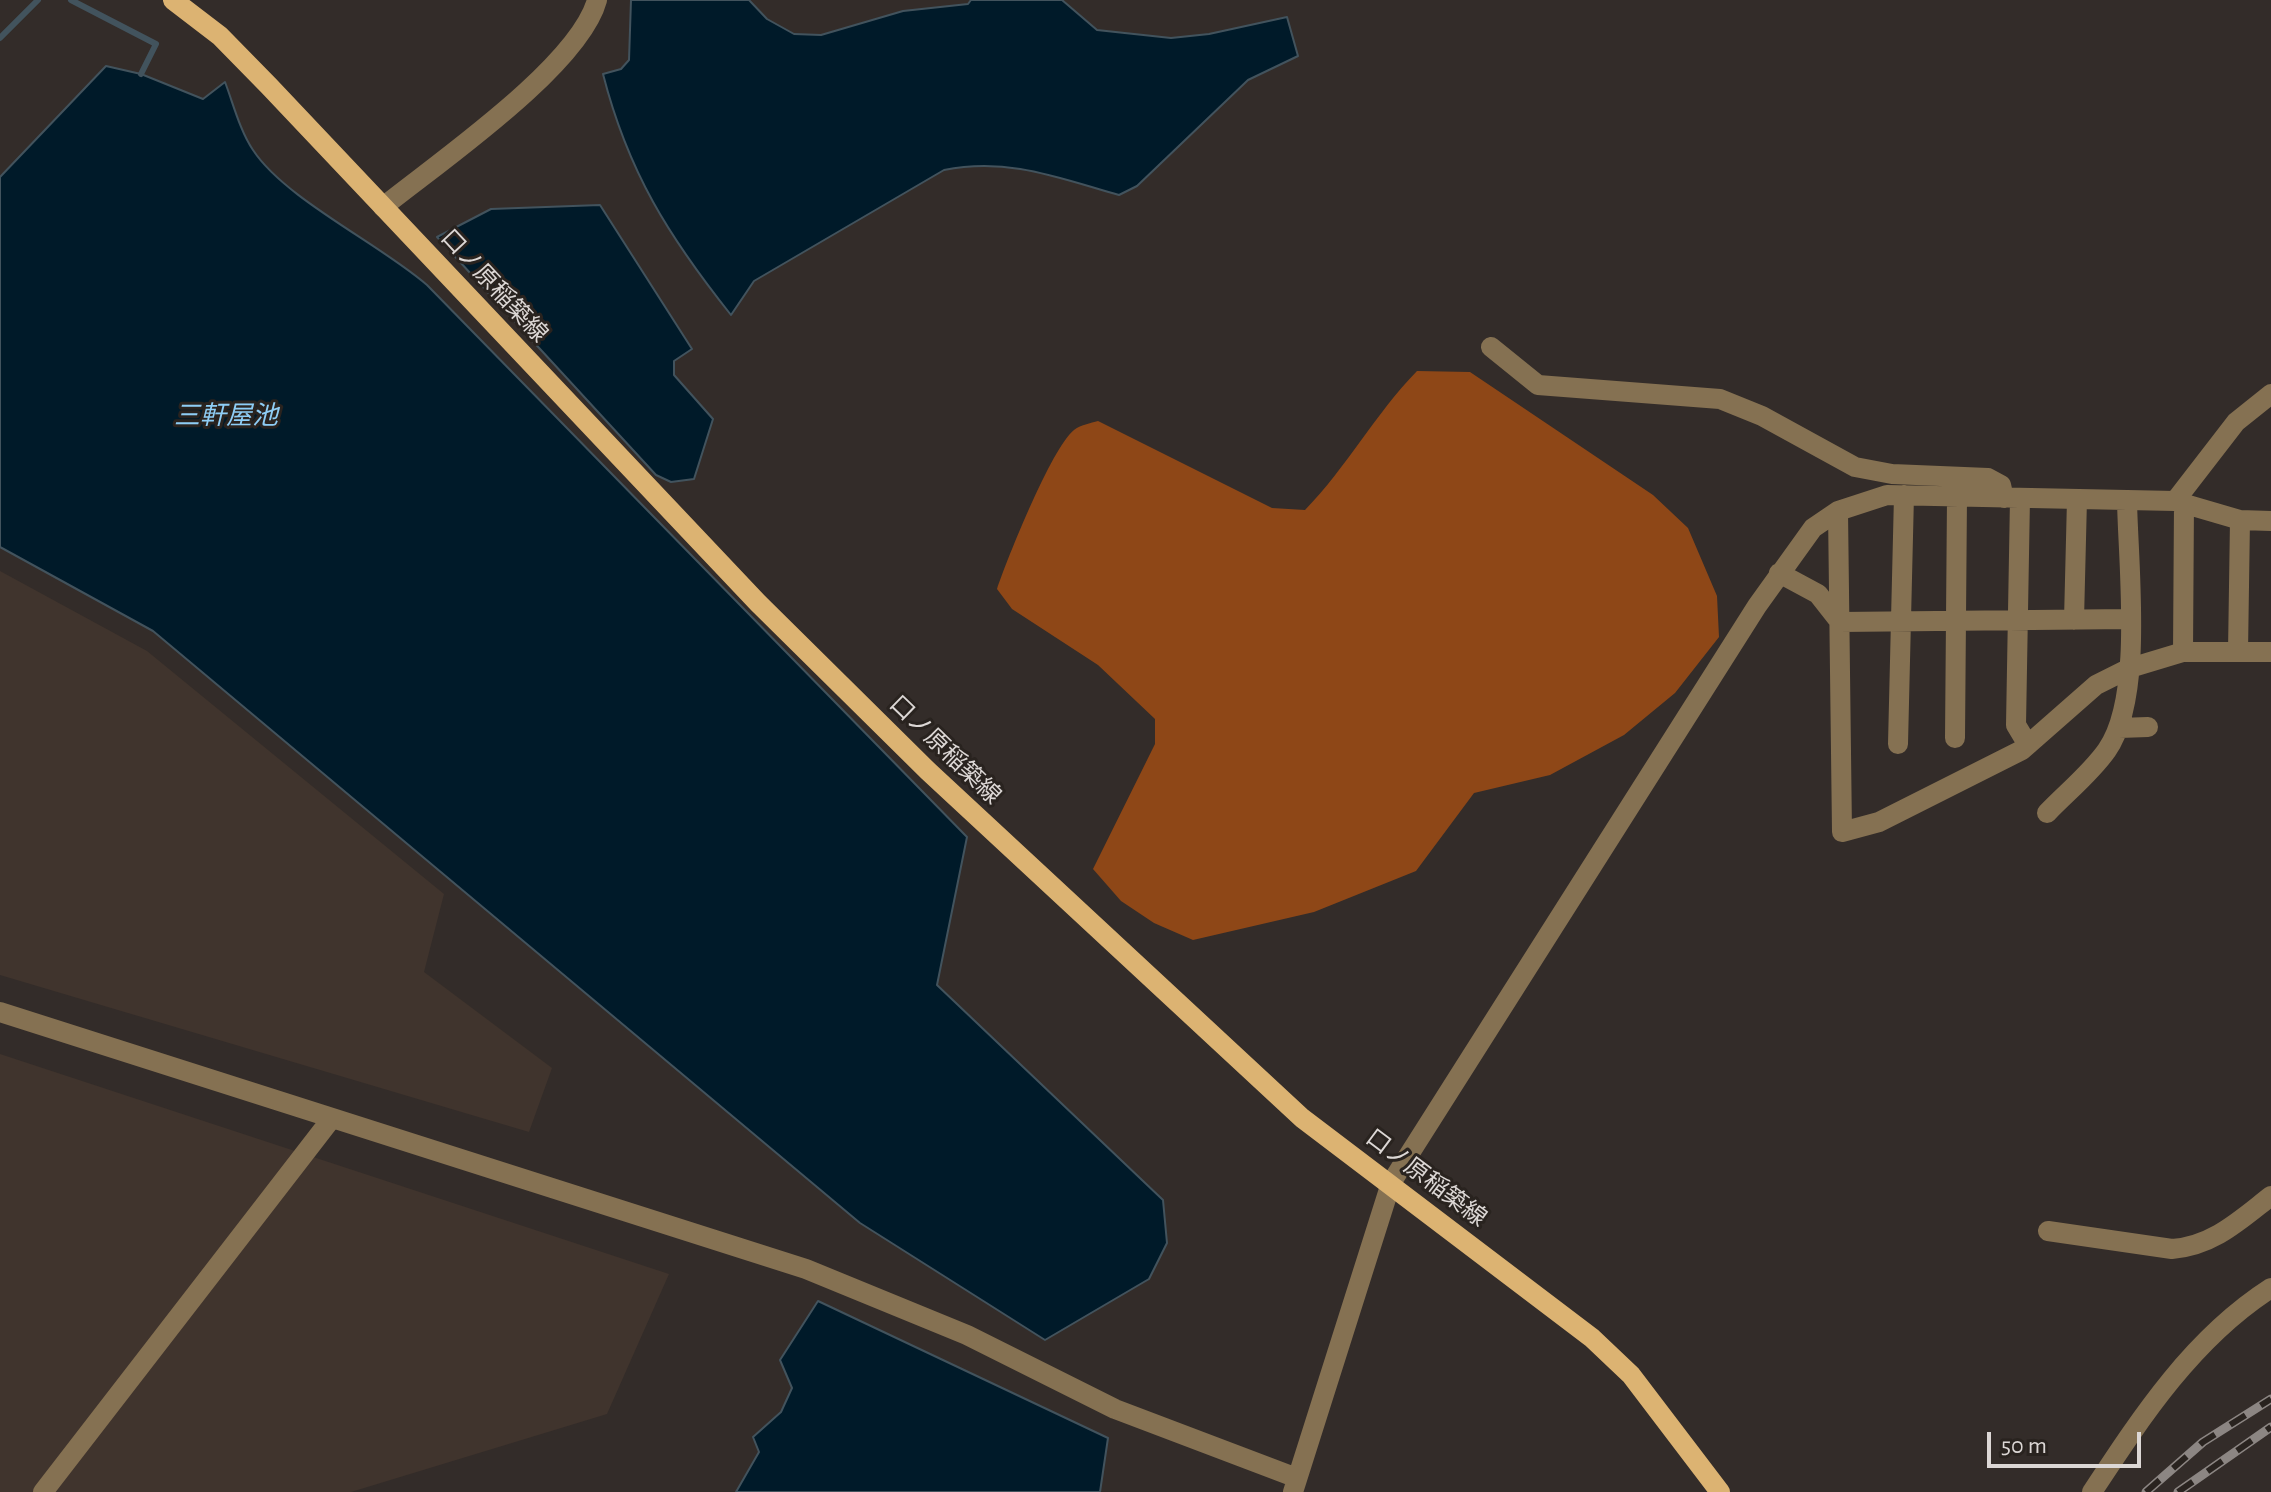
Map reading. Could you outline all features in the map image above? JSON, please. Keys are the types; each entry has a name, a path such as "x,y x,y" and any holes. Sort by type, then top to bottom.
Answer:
{"main road":[{"name":"口ノ原稲築線","path":"173,0 220,36 758,603 928,771 1302,1118 1602,1347 1631,1375 1720,1492"}],"street":[{"path":"383,207 551,70 578,38 597,0"},
{"path":"1491,347 1538,385 1720,399 1762,416 1855,467 1892,474 1988,478 2001,485 2012,498 2018,620 2016,725 2028,745"},
{"path":"2183,652 2179,502 2236,422 2271,394"},
{"path":"0,1012 806,1269 967,1335 1115,1409 1295,1485 1391,1183 1779,573 1813,528 1838,511 1887,495 2179,502 2240,520 2271,521"},
{"path":"1898,744 1904,495"},
{"path":"1955,738 1957,497"},
{"path":"2074,620 2077,499"},
{"path":"2047,813 2106,752 2119,728 2130,668 2127,500"},
{"path":"1838,511 1842,832 1879,822 2028,745 2096,685 2130,668 2183,652 2271,652"},
{"path":"2238,652 2240,520"},
{"path":"1779,573 1818,594 1840,622"},
{"path":"1840,622 2129,619"},
{"path":"2119,728 2148,727"},
{"path":"43,1492 332,1118"},
{"path":"2048,1231 2172,1249 2186,1248 2222,1234 2271,1196"},
{"path":"2092,1492 2153,1401 2200,1346 2271,1288"}],"shaded area":[{"path":"1417,371 1470,372 1653,495 1688,528 1717,596 1719,637 1675,693 1624,735 1550,775 1474,793 1416,871 1314,912 1193,940 1154,923 1121,901 1093,869 1155,744 1155,719 1098,665 1012,609 997,589 1010,553 1054,458 1079,427 1098,421 1272,508 1305,510"},
{"path":"0,571 147,651 444,894 424,972 552,1068 529,1132 0,975"},
{"path":"0,1054 669,1274 607,1414 351,1492 0,1492"}],"water":[{"path":"631,0 749,0 767,19 794,34 821,35 903,11 968,4 971,0 1062,0 1097,30 1171,38 1209,34 1287,17 1298,56 1248,80 1137,186 1119,195 1054,176 1012,168 990,166 944,170 754,281 731,315 688,258 653,202 613,109 603,74 621,69 629,60"},
{"name":"三軒屋池","path":"106,66 141,74 203,99 225,82 244,134 268,168 310,203 427,285 967,837 937,985 1163,1200 1167,1243 1149,1279 1045,1340 860,1223 153,631 0,547 0,177"},
{"path":"600,205 692,349 674,361 674,375 713,419 694,479 671,482 656,475 437,237 491,209"},
{"path":"818,1301 1108,1438 1100,1492 736,1492 759,1452 753,1437 781,1412 792,1388 780,1360"}],"waterway":[{"path":"0,38 38,0"},
{"path":"71,0 156,44 141,74"}],"railway":[{"path":"2146,1492 2203,1442 2271,1399"},
{"path":"2178,1492 2271,1427"}]}
